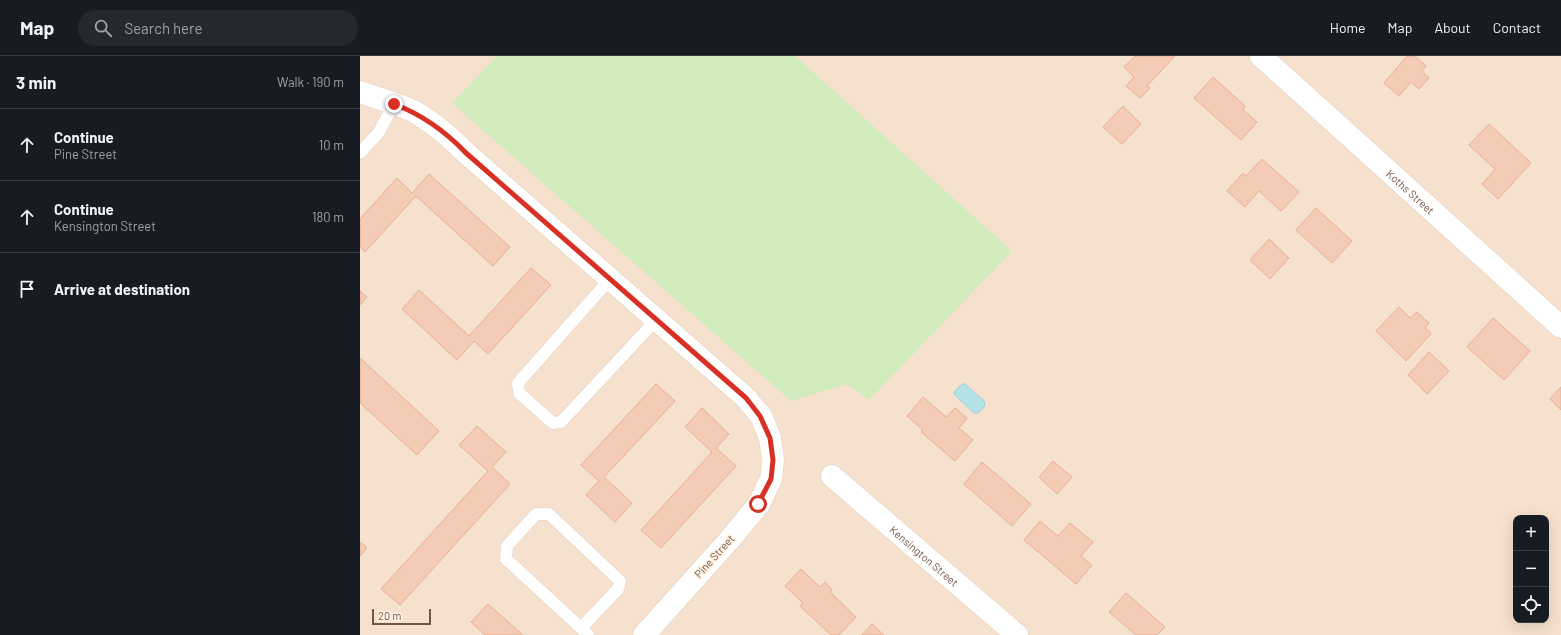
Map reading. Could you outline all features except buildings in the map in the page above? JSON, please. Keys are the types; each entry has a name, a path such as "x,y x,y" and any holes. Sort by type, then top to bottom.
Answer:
{"street":[{"name":"Koths Street","path":"1261,56 1561,327"},
{"path":"360,92 412,111 429,121 450,137 466,153 656,320"},
{"name":"Pine Street","path":"644,635 731,538 758,504 771,479 773,460 770,438 760,416 746,398 656,320"},
{"name":"Kensington Street","path":"832,476 1017,635"}],"lane":[{"path":"360,153 379,132 394,104"},
{"path":"610,279 518,383 520,393 553,423 561,422 656,320"},
{"path":"536,514 549,514 620,581 618,589 584,632 506,559 507,546 536,514"}],"shaded area":[{"path":"360,56 1561,56 1561,635 360,635"}],"green space":[{"path":"497,56 795,56 1012,251 869,400 847,384 791,401 452,103"}],"water":[{"path":"962,384 965,384 984,401 985,406 978,413 974,413 955,395 954,392"}],"route":[{"path":"394,104 412,111 429,121 450,137 466,153 746,398 760,416 770,438 773,460 771,479 758,504"}]}
